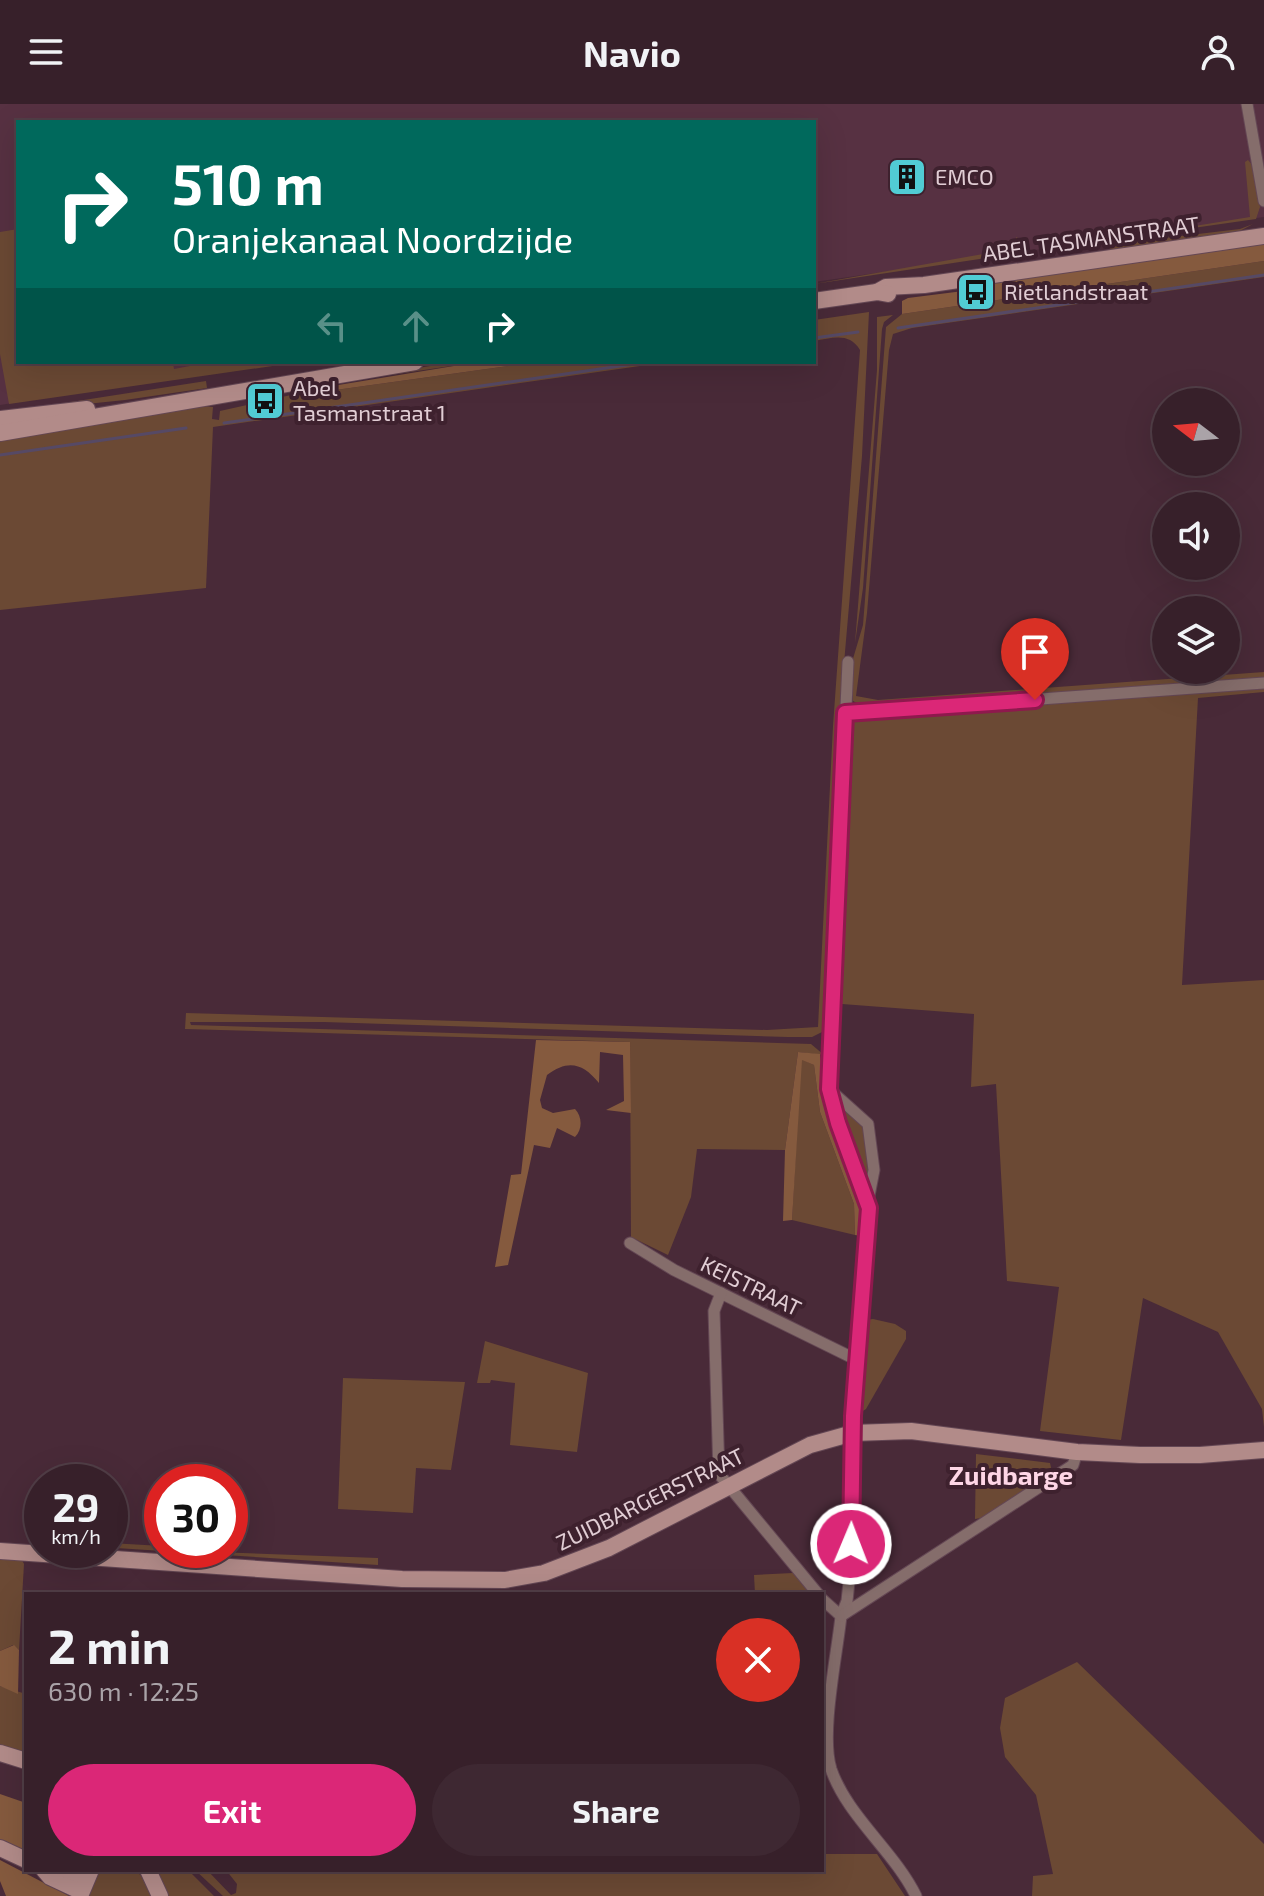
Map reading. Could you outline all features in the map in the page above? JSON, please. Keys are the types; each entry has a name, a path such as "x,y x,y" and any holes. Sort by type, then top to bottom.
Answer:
{"street":[{"path":"1247,104 1264,201"},
{"name":"ABEL TASMANSTRAAT","path":"816,301 877,292 911,291 924,285 1264,236"},
{"path":"0,433 116,416 128,409 403,364"},
{"path":"0,419 114,406 128,409"},
{"path":"848,662 829,1089 838,1123 868,1201"},
{"path":"845,713 1264,683"},
{"path":"829,1089 868,1124 874,1170 868,1201 857,1360 850,1572 847,1601 841,1616 828,1740 832,1771 907,1877 916,1896"},
{"name":"KEISTRAAT","path":"630,1243 721,1293 857,1360"},
{"path":"721,1293 714,1311 716,1463 727,1486 816,1592"},
{"name":"ZUIDBARGERSTRAAT","path":"0,1551 402,1579 505,1580 544,1573 609,1548 810,1445 853,1433 911,1431 1077,1452 1200,1455 1264,1450"},
{"path":"841,1616 1073,1465 1077,1452"},
{"path":"824,1601 841,1616"},
{"path":"0,1753 24,1760"},
{"path":"0,1848 24,1859"},
{"path":"46,1872 50,1877 84,1883"},
{"path":"149,1872 160,1896"}],"shaded area":[{"path":"0,104 1264,104 1264,217 816,282 816,120 16,120 16,364 267,364 0,405"},
{"path":"1248,160 1253,166 1260,207 1256,219 1102,241 1250,217 1245,162"},
{"path":"1253,224 1238,232 1114,252 1105,245 1240,229"},
{"path":"16,229 16,364 173,364 174,369 200,364 286,364 9,404 0,354 0,232"},
{"path":"1016,237 1023,241 1026,252 816,284 816,284 1017,248"},
{"path":"1264,243 1264,261 902,314 902,301 908,298 995,287 995,282"},
{"path":"1264,261 1264,277 912,328 893,334 889,350 867,613 856,696 878,700 1152,680 1152,684 1207,684 866,708 853,701 852,662 863,625 886,327 902,314"},
{"path":"869,312 862,456 843,675 827,1021 822,1032 812,1037 788,1037 324,1022 190,1022 191,1025 811,1044 824,1055 798,1052 785,1150 697,1149 691,1197 668,1255 631,1237 630,1042 185,1029 186,1013 767,1030 818,1027 833,726 860,350 846,338 816,341 816,320"},
{"path":"893,315 884,322 882,329 863,588 855,643 877,370 877,317"},
{"path":"443,364 465,364 303,388 304,393 321,392 522,364 654,364 213,427 206,588 0,610 0,437 203,406 213,407 212,419 219,420 220,411 291,395 290,388"},
{"path":"466,364 522,364 321,392 302,391"},
{"path":"206,381 207,388 0,413"},
{"path":"1264,672 1264,680 1240,682 1240,674"},
{"path":"1264,685 1264,692 1198,698 1182,985 1264,980 1264,1427 1262,1409 1218,1332 1143,1298 1121,1440 1040,1431 1059,1287 1007,1281 996,1084 971,1087 974,1014 842,1004 838,1062 832,1058 849,723 859,715"},
{"path":"536,1040 630,1042 631,1113 606,1110 624,1101 623,1055 600,1052 599,1083 587,1071 575,1066 568,1065 547,1075 540,1100 542,1108 553,1113 575,1109 580,1119 579,1130 575,1137 557,1128 550,1148 534,1145 508,1265 495,1267 511,1175 521,1174"},
{"path":"798,1052 820,1054 826,1111 861,1203 861,1236 855,1235 854,1204 820,1112 814,1065 802,1060 792,1220 783,1221 785,1150"},
{"path":"801,1059 814,1065 820,1112 854,1204 855,1235 792,1220"},
{"path":"834,1095 865,1123 870,1189 864,1183"},
{"path":"865,1320 895,1324 906,1331 906,1339 866,1409 858,1414"},
{"path":"485,1341 588,1373 577,1452 510,1445 515,1383 491,1380 490,1383 477,1383"},
{"path":"343,1378 465,1382 451,1470 416,1468 413,1513 338,1509"},
{"path":"976,1454 1050,1463 1052,1472 993,1516 975,1519"},
{"path":"128,1544 144,1545 144,1550 128,1549"},
{"path":"248,1553 378,1558 378,1565 248,1557"},
{"path":"0,1557 22,1560 24,1564 19,1650 13,1645 0,1651"},
{"path":"793,1573 810,1592 755,1592 754,1575"},
{"path":"14,1645 19,1650 18,1694 0,1686 0,1651"},
{"path":"1077,1662 1264,1844 1264,1896 1032,1896 1033,1876 1053,1874 1036,1795 1005,1757 1000,1728 1005,1698"},
{"path":"0,1686 24,1693 24,1754 0,1748"},
{"path":"0,1794 24,1802 24,1850 0,1840"},
{"path":"824,1854 877,1854 905,1896 223,1896 197,1872 209,1872 231,1895 236,1893 237,1884 228,1872 824,1872"},
{"path":"0,1860 69,1896 6,1896 0,1881"},
{"path":"100,1872 136,1872 144,1879 152,1896 87,1896"},
{"path":"159,1872 190,1872 214,1896 167,1896"}],"waterway":[{"path":"898,328 1264,275"},
{"path":"816,338 858,332"},
{"path":"224,423 634,364"},
{"path":"0,455 186,428"}],"place":[{"name":"EMCO","path":"907,177"},
{"name":"Rietlandstraat","path":"976,292"},
{"name":"Abel Tasmanstraat 1","path":"265,401"}],"district":[{"name":"Zuidbarge","path":"1011,1476"}],"route":[{"path":"851,1544 853,1416 869,1208 831,1103 829,1089 845,713 1035,700"}]}
